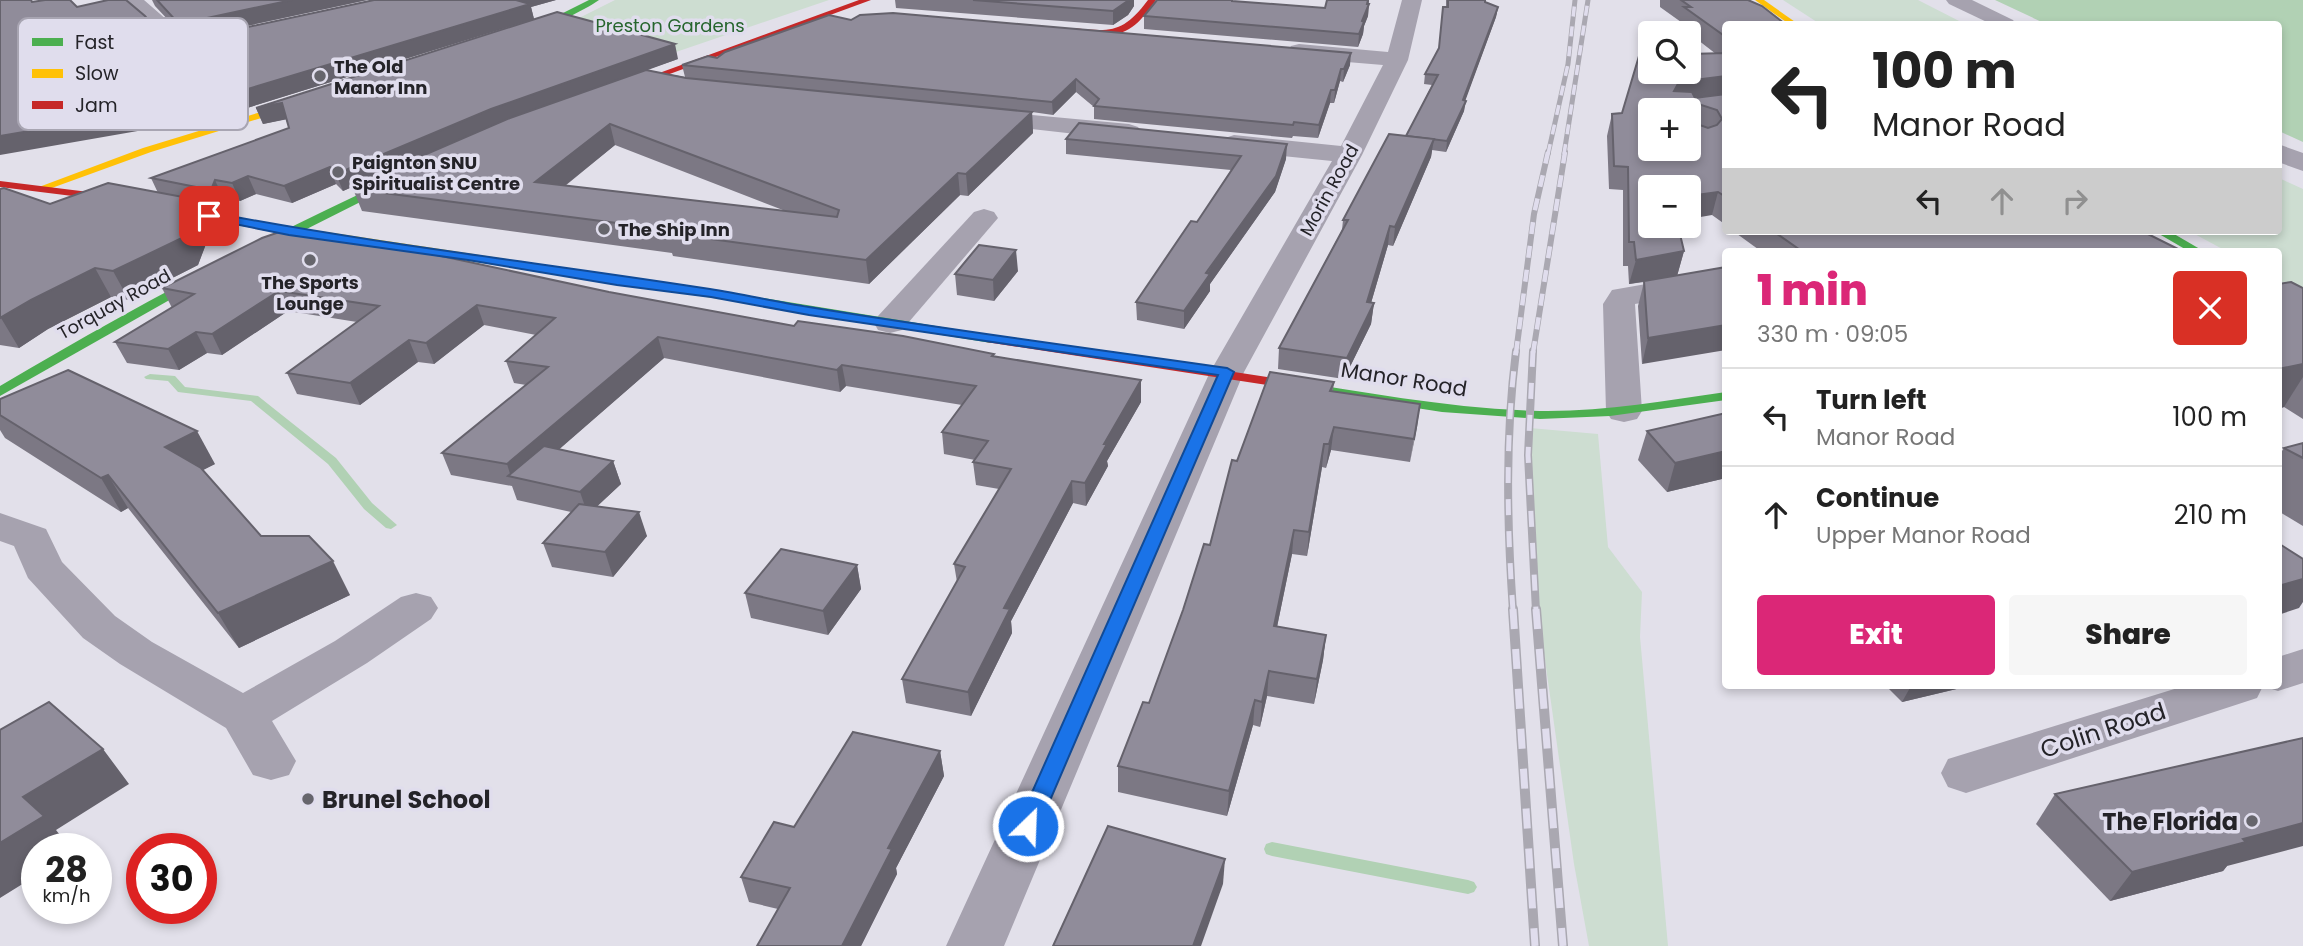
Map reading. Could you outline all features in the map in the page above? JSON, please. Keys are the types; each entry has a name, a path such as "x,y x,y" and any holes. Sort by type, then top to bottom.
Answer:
{"main road":[{"path":"498,40 540,26 596,0"},
{"path":"1049,29 1116,35 1135,25 1152,0"},
{"path":"1759,0 1790,21"},
{"path":"596,98 790,28 874,6"},
{"path":"248,119 328,94"},
{"path":"38,190 147,150 212,130"},
{"name":"Torquay Road","path":"0,392 91,337 289,231 420,170"},
{"name":"Manor Road","path":"0,184 121,199 289,231 711,293 1465,411 1542,415 1624,411 1722,397"},
{"path":"2167,235 2192,248"}],"street":[{"path":"132,0 153,18"},
{"name":"Morin Road","path":"975,946 1227,372 1349,155 1397,60 1412,0"},
{"path":"1956,0 2000,21"},
{"path":"248,35 262,32"},
{"path":"1116,35 1143,37"},
{"path":"1277,49 1397,60"},
{"path":"647,80 691,88"},
{"path":"951,114 1157,135"},
{"path":"1212,141 1349,155"},
{"path":"2282,154 2303,163"},
{"path":"0,206 38,190"},
{"path":"890,323 985,218"},
{"path":"1624,411 1619,304 1623,297 1722,280"},
{"path":"0,526 31,538 43,568 99,627 136,653 243,715 271,761"},
{"path":"243,715 351,652 416,608"},
{"path":"2282,673 2303,666"},
{"name":"Colin Road","path":"1966,774 2232,689"}],"green space":[{"name":"Preston Gardens","path":"615,0 829,0 673,53 561,27"},
{"path":"1783,0 1918,0 1959,21 1815,21"},
{"path":"2282,179 2303,189 2303,294 2282,282 2282,248 2221,248 2196,235 2282,235"},
{"path":"1530,428 1598,434 1608,547 1642,592 1640,637 1668,946 1589,946 1574,864 1536,597"}],"shaded area":[{"path":"1995,0 2303,0 2303,142 2282,132 2282,21 2040,21"}],"building":[{"path":"0,0 70,0 77,7 108,0 126,0 147,18 18,18 18,130 35,130 0,136"},
{"path":"157,0 292,0 207,18 174,18"},
{"path":"374,0 516,0 530,4 248,89 248,27"},
{"path":"973,0 1129,0 1113,11"},
{"path":"1157,0 1232,0 1325,8 1327,0 1368,0 1369,4 1359,34 1144,16"},
{"path":"1448,0 1485,0 1498,7 1463,100 1466,101 1447,141 1406,136 1438,75 1425,74 1439,48 1443,7 1448,7"},
{"path":"1681,0 1748,0 1762,6 1781,21 1722,21 1722,34 1684,7 1691,7"},
{"path":"557,12 675,44 491,109 336,174 330,167 284,186 248,176 232,183 215,180 211,190 151,178 289,128 282,103 256,108"},
{"path":"893,13 1351,53 1344,69 1341,69 1335,90 1331,90 1319,125 1294,122 1293,125 1094,106 1099,99 1076,79 1052,102 682,65 708,56 717,58 725,52 829,15 851,20 860,15"},
{"path":"1722,53 1722,77 1701,79 1701,54"},
{"path":"1638,59 1638,84 1678,84 1674,91 1692,92 1695,98 1638,98 1638,161 1701,161 1701,126 1708,128 1717,125 1722,119 1722,194 1718,192 1701,194 1701,175 1638,175 1638,238 1681,238 1684,251 1636,260 1634,242 1629,242 1628,167 1614,166 1612,114 1622,113"},
{"path":"646,70 686,78 1032,112 966,174 958,173 866,260 667,233 671,230 353,189 364,181 510,118","holes":["610,124 839,210 837,217 535,182"]},
{"path":"1722,95 1722,119 1717,110 1701,105 1701,98 1695,98"},
{"path":"1079,123 1287,144 1276,176 1206,273 1210,274 1184,311 1136,302 1191,221 1197,222 1241,156 1066,139"},
{"path":"1389,134 1434,139 1395,227 1390,226 1367,302 1374,303 1347,358 1279,348 1348,220 1343,220"},
{"path":"108,183 199,200 184,237 113,271 95,268 0,318 0,189 4,188 50,204"},
{"path":"285,230 399,247 609,292 794,326 798,321 903,336 994,354 992,356 1141,380 1085,483 1072,481 1004,608 1010,609 968,692 902,679 965,567 954,564 1011,469 973,462 988,441 942,432 976,386 842,365 837,370 658,337 507,464 442,453 548,367 506,361 555,318 477,305 426,343 409,340 350,383 287,373 379,306 279,291 212,334 196,332 168,349 115,342 194,294 162,288 262,238"},
{"path":"1779,235 2150,235 2176,248 1797,248"},
{"path":"979,245 1016,250 993,280 955,274"},
{"path":"1722,268 1722,326 1648,338 1644,281"},
{"path":"2291,282 2303,288 2303,364 2282,368 2282,283"},
{"path":"68,370 197,431 165,447 201,468 261,536 309,536 333,561 218,613 108,475 101,478 0,415 0,399"},
{"path":"1270,372 1334,382 1330,391 1420,404 1414,439 1334,427 1329,444 1324,444 1309,532 1294,530 1274,626 1326,635 1317,679 1269,671 1262,702 1255,700 1229,791 1118,766 1143,702 1149,703 1204,544 1210,545 1232,460 1237,461"},
{"path":"1722,414 1722,452 1675,463 1647,431"},
{"path":"2303,443 2303,458 2284,448"},
{"path":"544,446 613,461 580,492 508,476"},
{"path":"579,504 639,512 605,552 543,543"},
{"path":"2282,546 2303,559 2303,579 2282,585"},
{"path":"781,549 857,565 823,611 745,593"},
{"path":"49,702 103,749 23,797 44,816 0,843 0,730"},
{"path":"853,732 940,751 888,848 892,849 842,946 757,946 790,888 741,877 774,822 794,827"},
{"path":"2303,738 2303,823 2243,839 2246,842 2132,872 2055,794"},
{"path":"1108,826 1225,859 1193,946 1053,946"}],"waterway":[{"path":"150,377 171,378 182,390 254,398 332,461 368,506 391,525"},
{"path":"1272,849 1468,887"}],"railway":[{"path":"1548,154 1568,64 1575,0"},
{"path":"1564,154 1588,0"},
{"path":"1516,353 1534,214 1548,152"},
{"path":"1533,353 1565,152"},
{"path":"1513,611 1508,481 1516,351"},
{"path":"1533,351 1528,455 1536,611"},
{"path":"1513,609 1535,946"},
{"path":"1536,609 1563,946"}],"traffic: fast":[{"path":"517,33 558,19 595,0"},
{"path":"0,392 199,278 404,177"},
{"path":"2167,235 2192,248"},
{"path":"726,296 991,339"},
{"path":"1280,383 1507,414 1610,412 1722,397"}],"traffic: slow":[{"path":"1759,0 1790,21"},
{"path":"248,119 310,100"},
{"path":"45,187 147,150 212,130"},
{"path":"267,227 726,296"}],"traffic: jam":[{"path":"615,91 867,0"},
{"path":"1072,31 1119,32 1134,22 1152,0"},
{"path":"0,184 121,199 267,227"},
{"path":"991,339 1280,383"}],"place":[{"name":"The Old Manor Inn","path":"320,76"},
{"name":"Paignton SNU Spiritualist Centre","path":"338,172"},
{"name":"The Ship Inn","path":"604,229"},
{"name":"The Sports Lounge","path":"310,260"},
{"name":"Brunel School","path":"308,799"},
{"name":"The Florida","path":"2252,821"}],"route":[{"path":"209,216 289,231 711,293 809,311 1227,372 1028,826"}]}
